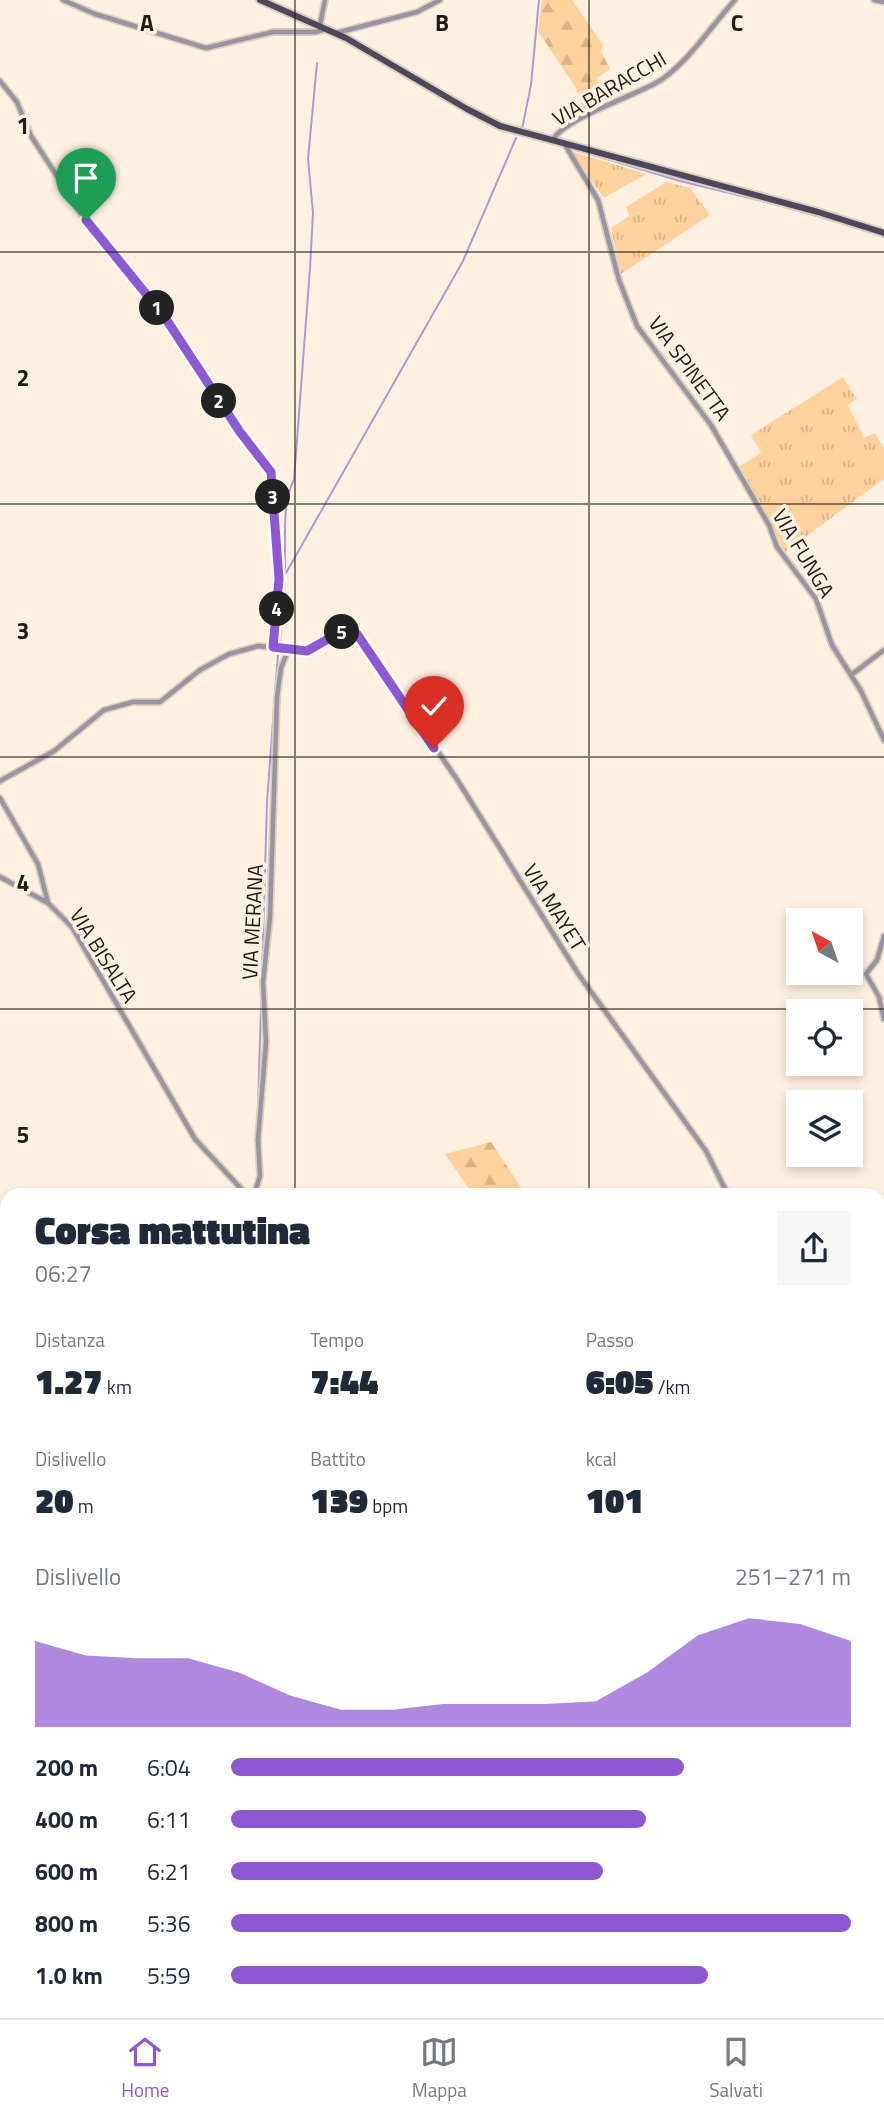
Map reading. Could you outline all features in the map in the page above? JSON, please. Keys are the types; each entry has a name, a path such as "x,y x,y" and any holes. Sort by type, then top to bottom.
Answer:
{"main road":[{"path":"260,0 336,33 483,118 884,233"}],"street":[{"path":"63,0 113,20 206,48 273,32 316,32 323,27 325,0"},
{"path":"336,33 391,20 440,0"},
{"name":"VIA BARACCHI","path":"553,139 602,108 663,79 685,60 735,0"},
{"path":"874,0 884,2"},
{"path":"0,81 17,102 31,136 81,213 164,316 240,432 271,472 279,579 273,647"},
{"name":"VIA SPINETTA","path":"564,142 598,200 619,280 637,326 711,425 751,495"},
{"name":"VIA FUNGA","path":"751,495 778,547 818,604 828,635 884,740"},
{"name":"VIA MAYET","path":"288,650 307,651 342,631 357,634 458,781 579,975 706,1151 724,1188"},
{"path":"0,782 54,751 104,710 133,702 160,702 200,670 229,654 251,647 288,650"},
{"name":"VIA MERANA","path":"256,1188 260,1176 258,1140 266,1042 263,982 271,917 277,697 281,668 288,650"},
{"path":"851,675 884,650"},
{"path":"0,798 38,864 48,903"},
{"name":"VIA BISALTA","path":"0,877 48,903 72,927 201,1147 240,1188"},
{"path":"884,936 877,960 866,974 879,997 884,1019"}],"green space":[{"path":"542,0 572,0 603,45 601,51 610,69 597,78 601,87 583,98 588,109 596,105 598,108 585,115 576,88 538,31"},
{"path":"570,151 646,174 604,198"},
{"path":"666,182 690,188 710,215 621,274 611,228 629,216 626,207"},
{"path":"843,377 857,399 848,405 864,438 875,433 884,448 884,479 785,552 738,467 761,453 751,435"},
{"path":"491,1142 521,1188 468,1188 445,1154"}],"waterway":[{"path":"522,129 531,85 539,0"},
{"path":"280,643 287,500 294,480 310,268 313,213 308,159 317,63"},
{"path":"286,573 463,261 516,138"},
{"path":"580,151 680,181 782,206"},
{"path":"785,207 835,221"},
{"path":"258,1108 267,802 278,654"},
{"path":"257,1131 257,1177"}],"route":[{"path":"86,220 164,316 240,432 271,472 279,579 273,647 307,651 342,631 357,634 434,748"}]}
